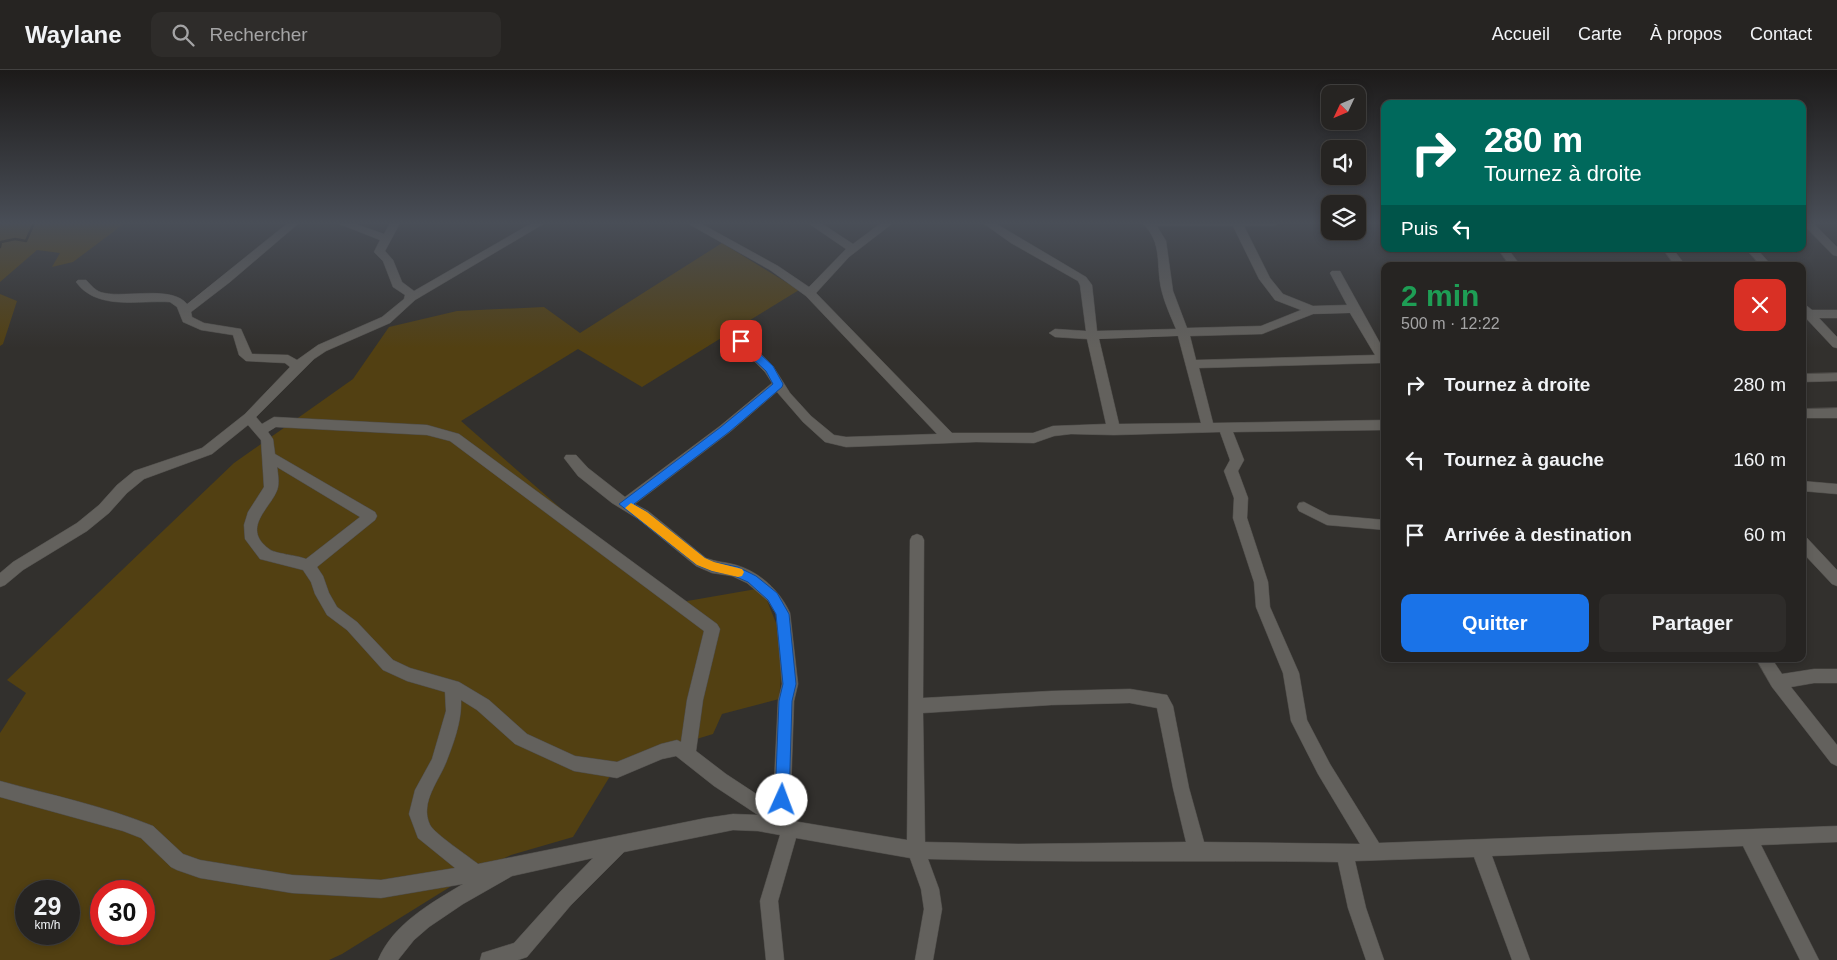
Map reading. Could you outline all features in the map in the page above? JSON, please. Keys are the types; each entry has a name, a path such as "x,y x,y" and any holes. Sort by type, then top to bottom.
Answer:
{"street":[{"path":"185,311 244,265"},
{"path":"390,265 397,284 411,294 410,298"},
{"path":"0,582 18,566 82,527 104,509 122,488 139,475 166,464 207,452 249,417 297,367 322,348 386,320 409,301 410,298 468,265"},
{"path":"768,265 810,293 950,439"},
{"path":"810,293 837,265"},
{"path":"1056,265 1082,279 1086,285 1092,335 1114,430"},
{"path":"1164,265 1167,291 1183,332 1208,427"},
{"path":"1259,265 1272,289 1279,297 1312,310"},
{"path":"1336,273 1354,309 1381,355"},
{"path":"82,282 90,291 102,297 170,298 179,300 187,319 194,324 237,332 246,355 250,358 288,359 297,367"},
{"path":"1055,333 1092,335 1262,330 1312,310 1354,309"},
{"path":"1807,314 1837,314"},
{"path":"1807,314 1837,344"},
{"path":"741,341 769,369 786,396 807,419 830,439 846,442 1034,438 1053,431 1071,429 1114,430 1381,424"},
{"path":"1191,364 1381,360"},
{"path":"1806,378 1837,377"},
{"path":"625,504 725,430 778,384"},
{"path":"1806,414 1837,413"},
{"path":"249,417 268,439 271,488 255,512 251,525 252,539 265,555 296,561 308,566 318,580 322,594 332,610 352,626 388,665 407,674 453,687 483,705 521,739 574,763 617,770 677,748 688,753 721,781 786,825"},
{"path":"261,430 274,422 427,430 454,437 712,630 695,700 688,753"},
{"path":"1226,428 1237,460 1231,471 1241,498 1240,518 1244,536 1261,582 1263,607 1291,673 1299,720 1324,769 1375,852"},
{"path":"268,456 370,516 308,566"},
{"path":"571,458 583,472 625,504 643,515 701,562 712,567 734,570 752,579 773,597 782,614 790,684 786,701 786,825 769,901 775,960"},
{"path":"1806,486 1837,489"},
{"path":"1304,507 1327,520 1381,525"},
{"path":"917,540 916,850 930,889 933,909 924,959"},
{"path":"1806,546 1837,580"},
{"path":"1766,662 1778,682 1837,758"},
{"path":"1778,682 1814,676 1837,676"},
{"path":"453,687 454,711 439,760 423,790 418,814 424,832 474,872"},
{"path":"915,706 1110,696 1142,696 1161,700 1165,706 1181,788 1197,851"},
{"path":"0,789 123,823 147,832 177,861 210,870 292,884 381,889 512,867 733,822 786,825 916,850 1019,853 1197,851 1345,853 1837,834"},
{"path":"1748,837 1810,960"},
{"path":"490,960 520,950 565,899 620,844"},
{"path":"1480,848 1521,960"},
{"path":"1345,853 1351,888 1363,930 1375,960"},
{"path":"387,960 404,937 436,912 512,867"}],"shaded area":[{"path":"0,265 20,265 0,282"},
{"path":"688,265 757,265 799,290 642,387 578,349 461,421 670,604 762,588 784,643 779,699 722,714 713,734 618,763 573,837 511,855 474,872 342,954 329,960 0,960 0,733 26,693 7,680 234,463 353,379 389,327 457,311 544,307 580,333"},
{"path":"0,294 17,301 3,344 0,346"}],"slow traffic":[{"path":"631,508 643,515 701,562 712,567 738,572"}],"route":[{"path":"741,341 769,369 778,384 725,430 625,504 643,515 701,562 712,567 734,570 752,579 773,597 782,614 790,684 786,701 782,800"}]}
